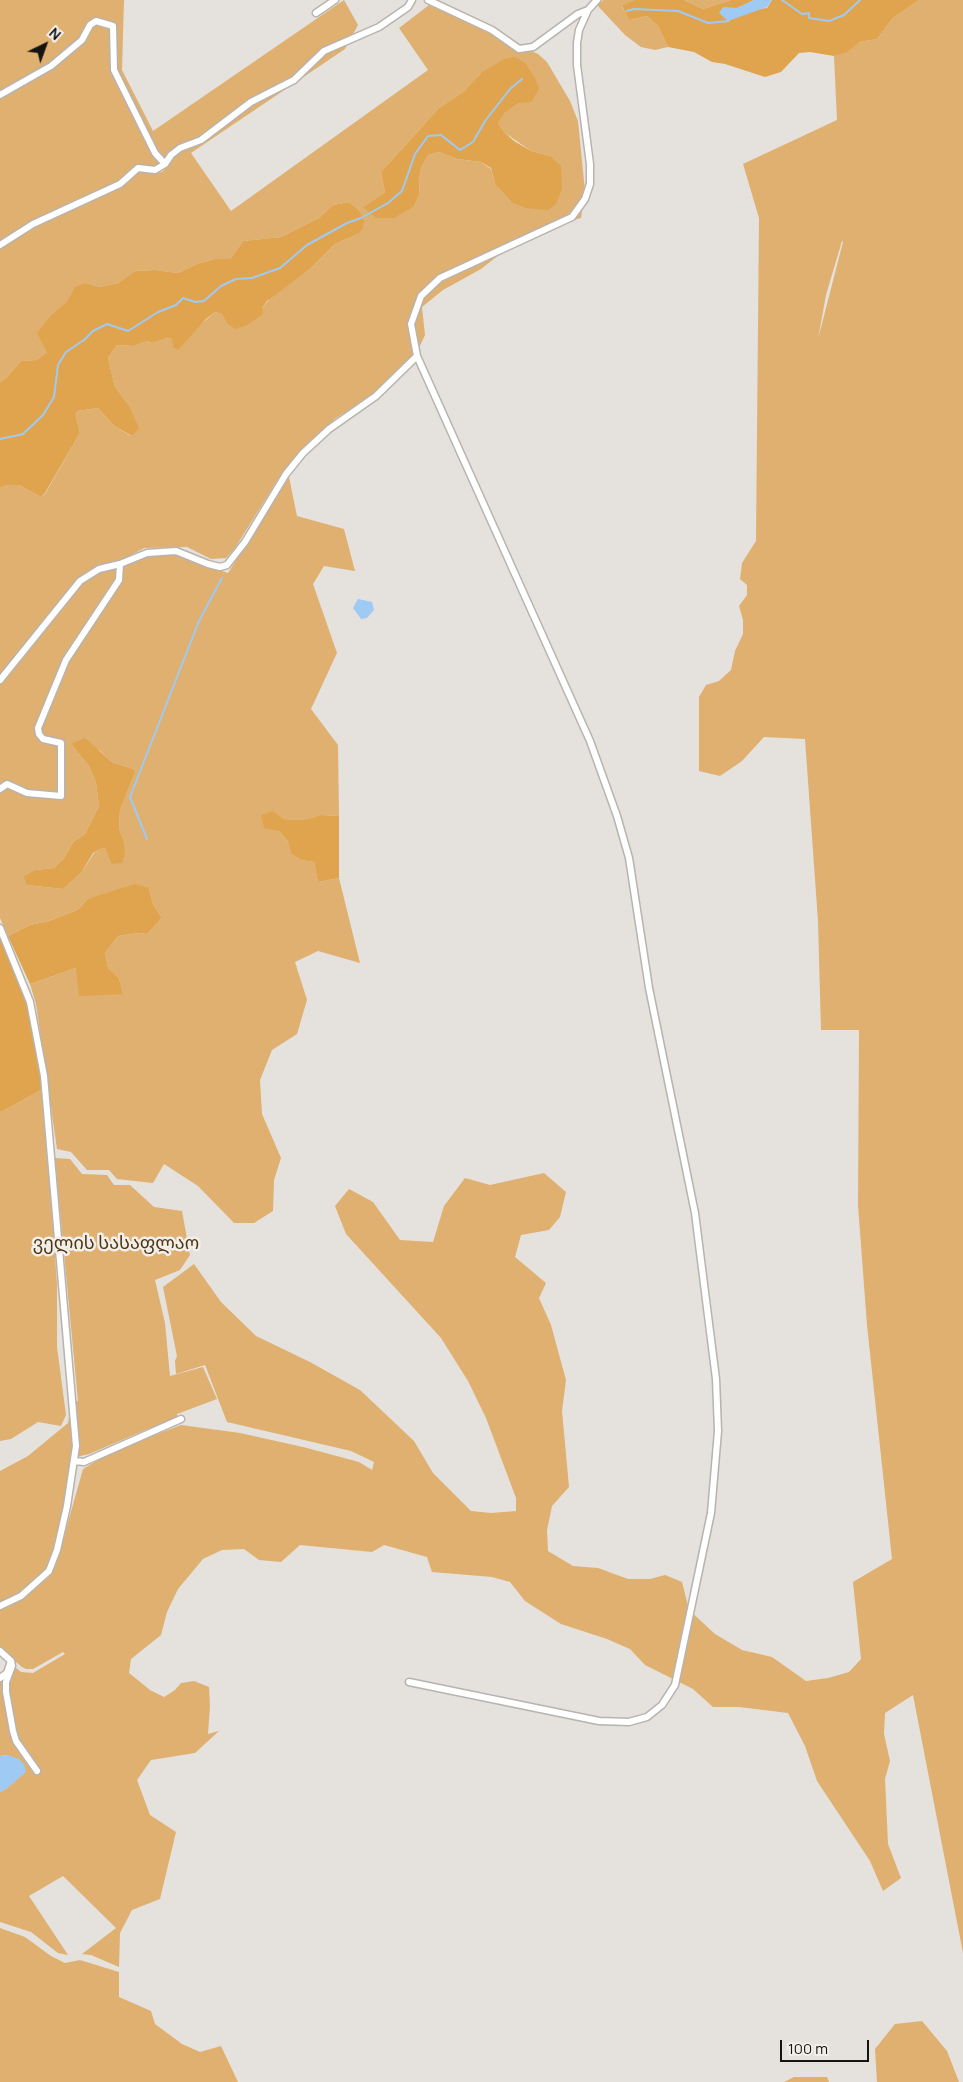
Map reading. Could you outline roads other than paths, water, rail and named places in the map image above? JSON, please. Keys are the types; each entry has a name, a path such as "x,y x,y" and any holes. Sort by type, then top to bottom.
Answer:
{"street":[{"path":"316,13 335,0"},
{"path":"0,245 33,224 120,184 138,168 155,170 165,164 171,155 180,148 201,140 251,102 294,80 324,51 379,27 408,7 412,0"},
{"path":"428,0 492,30 518,49 533,47 578,14 588,10"},
{"path":"409,1682 599,1721 629,1722 647,1717 662,1705 675,1685 710,1513 718,1431 716,1379 695,1213 650,988 629,858 617,816 590,741 417,356 411,324 421,296 440,278 572,217 585,199 590,184 590,164 579,81 577,43 578,30 588,10 597,0"},
{"path":"0,95 51,66 82,40 90,25 96,20 113,26 114,70 155,153 165,164"},
{"path":"0,680 80,581 99,569 120,564 147,553 176,551 208,564 220,567 227,565 245,542 286,474 303,453 329,429 376,396 417,356"},
{"path":"0,789 8,784 27,793 61,796 60,743 43,739 39,734 38,728 66,660 119,580 120,564"},
{"path":"0,928 30,1002 44,1076 68,1371 76,1446 57,1550 49,1571 21,1596 0,1606"},
{"path":"74,1461 84,1462 181,1420"},
{"path":"0,1651 11,1661 12,1666 6,1682 6,1692 16,1741 37,1771"},
{"path":"0,1678 7,1673 11,1661"}],"water":[{"path":"754,0 772,0 767,7 728,21 719,13 723,7 737,8"},
{"path":"358,599 372,602 374,610 367,618 361,619 353,608"},
{"path":"8,1755 19,1759 24,1764 26,1772 0,1792 0,1756"}],"waterway":[{"path":"782,0 802,14 809,13 809,18 829,21 844,15 860,0"},
{"path":"627,11 634,9 678,11 708,23 729,21"},
{"path":"0,439 23,434 43,415 54,397 58,365 66,352 84,340 93,331 107,324 128,331 158,312 176,305 183,298 195,302 204,301 221,286 236,279 252,278 280,268 307,245 388,203 402,191 415,154 428,136 441,135 460,150 473,142 485,121 510,89 522,79"},
{"path":"147,839 130,797 199,621 222,578"}],"park label":[{"name":"ველის სასაფლაო","path":"116,1244"}]}
